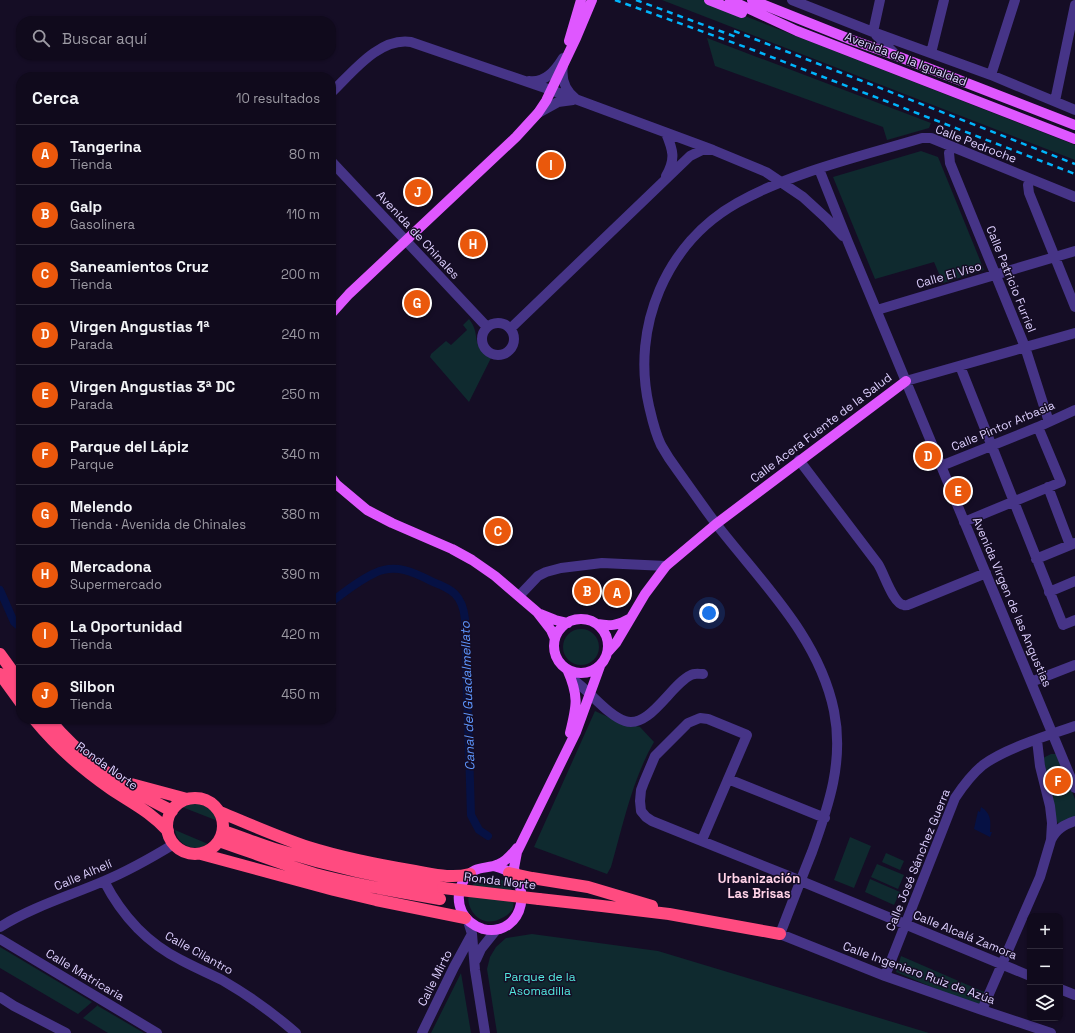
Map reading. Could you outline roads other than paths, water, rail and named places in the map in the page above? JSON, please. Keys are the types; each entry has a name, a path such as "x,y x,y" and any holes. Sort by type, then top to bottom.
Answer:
{"highway":[{"path":"0,654 16,676"},
{"path":"0,674 16,696"},
{"name":"Ronda Norte","path":"39,724 65,752 87,771 112,790 150,814 168,831"},
{"name":"Ronda Norte","path":"54,724 76,748 118,782 146,798 172,810"},
{"path":"118,782 187,799 199,798 214,805 220,812 223,822 221,836 209,851 201,854"},
{"path":"187,799 172,810 168,820 168,831 174,844 180,850 188,853 201,854 334,890 467,919"},
{"path":"220,812 302,845 345,858 444,876 458,877 470,874"},
{"name":"Ronda Norte","path":"221,836 442,893 539,899 669,914 780,934"},
{"path":"514,876 588,888 652,906 669,914"}],"main road":[{"path":"559,74 581,0"},
{"path":"336,308 348,294 516,137 538,113 564,64 592,0"},
{"path":"709,0 771,24 797,31"},
{"name":"Avenida de la Igualdad","path":"730,0 797,31 1075,138"},
{"name":"Avenida de la Igualdad","path":"752,0 1075,125"},
{"name":"Calle Acera Fuente de la Salud","path":"607,653 619,638 650,586 666,566 716,524 799,460 906,381"},
{"path":"336,485 367,510 392,523 452,549 472,560 495,576 537,612 551,630 555,639"},
{"path":"537,612 554,620 568,623"},
{"path":"563,756 573,723 577,702 574,684 569,674 556,658 554,652 555,639 558,633 568,623 580,619 597,624 616,625 629,619"},
{"path":"519,845 504,862 494,866 481,868 464,879 459,893 460,907 467,919 479,928 491,930 506,926 512,922 520,910 522,895 514,876 514,863 519,845 576,732 600,666 606,658 607,640 602,629 597,624"},
{"path":"569,674 589,672 600,666"},
{"path":"494,866 514,876"}],"street":[{"name":"Avenida de la Igualdad","path":"792,0 810,3 873,32 991,75 1075,110"},
{"path":"873,32 880,0"},
{"path":"931,53 944,0"},
{"path":"991,75 1015,0"},
{"path":"1055,101 1075,5"},
{"name":"Avenida de la Igualdad","path":"873,32 897,56"},
{"path":"336,88 376,51 389,44 401,41 420,44 551,90 713,150 766,172 803,197 828,219 848,242"},
{"path":"522,80 538,81 546,77 559,65 565,53"},
{"path":"564,64 562,72 565,86 572,96 579,101"},
{"path":"538,113 558,102 579,101"},
{"path":"663,181 672,164 673,158 673,152 666,133"},
{"name":"Calle Pedroche","path":"780,934 832,794 836,773 837,732 830,694 824,675 805,639 788,614 716,524 661,446 652,422 645,391 644,369 645,341 654,304 662,281 678,257 694,238 712,220 736,203 781,182 922,138 931,138 1075,197"},
{"name":"Calle Patricio Furriel","path":"951,147 949,153 950,163 1025,347 1049,422"},
{"path":"511,328 690,156 702,150 713,150"},
{"name":"Avenida de Chinales","path":"336,166 487,327"},
{"name":"Avenida Virgen de las Angustias","path":"819,169 1075,788"},
{"path":"1030,179 1028,185 1029,193 1075,307"},
{"name":"Calle El Viso","path":"877,310 1075,251"},
{"path":"496,322 511,328 514,338 511,348 502,354 491,353 484,346 482,336 487,327 496,322"},
{"name":"Calle Acera Fuente de la Salud","path":"906,381 1075,333"},
{"path":"960,366 1013,503 1063,625 1075,620"},
{"name":"Calle Pintor Arbasia","path":"941,466 1038,427 1075,410"},
{"path":"964,522 1061,482 1038,427"},
{"path":"799,460 878,564 898,603 904,605 910,604 986,573"},
{"path":"1036,559 1073,544 1048,487"},
{"path":"519,596 538,576 561,568 602,563 666,566"},
{"path":"1050,592 1075,581"},
{"path":"1032,682 1075,665"},
{"path":"569,674 613,715 625,721 637,721 648,715 686,678 695,674 703,674"},
{"name":"Calle Alcalá Zamora","path":"728,779 747,735 708,719 700,718 694,720 688,723 658,753 641,790 641,811 652,821 801,880 1027,975"},
{"name":"Calle José Sánchez Guerra","path":"885,976 955,798 965,784 983,765 1002,754 1075,726"},
{"path":"982,1010 1040,877 1051,840 1052,823 1050,806 1040,766 1037,740"},
{"path":"702,840 728,779 824,818"},
{"path":"1051,840 1057,831 1062,827 1075,821"},
{"name":"Calle Alhelí","path":"0,927 46,905 136,866 174,844"},
{"name":"Calle Cilantro","path":"104,881 109,892 127,917 149,939 176,958 221,980 239,991 271,1012 296,1033"},
{"path":"467,919 472,934 475,970 485,1033"},
{"path":"475,970 478,953 497,929"},
{"name":"Calle Mirto","path":"422,1033 472,934"},
{"name":"Calle Ingeniero Ruiz de Azúa","path":"780,934 885,976 1051,1033"},
{"name":"Calle Matricaria","path":"0,939 157,1033"},
{"path":"1063,990 1075,995"},
{"path":"0,997 66,1033"}],"waterway":[{"name":"Canal del Guadalmellato","path":"336,598 352,586 375,573 383,570 398,569 419,575 448,588 461,602 465,619 471,815 479,830 488,836"},
{"name":"Canal del Guadalmellato","path":"0,590 16,624"}],"railway":[{"path":"615,0 748,48 1075,174"},
{"path":"636,0 739,38"},
{"path":"734,31 1075,164"}],"place":[{"name":"La Oportunidad","path":"551,165"},
{"name":"Silbon","path":"418,192"},
{"name":"Mercadona","path":"473,244"},
{"name":"Melendo","path":"417,303"},
{"name":"Virgen Angustias 1ª","path":"928,456"},
{"name":"Virgen Angustias 3ª DC","path":"958,491"},
{"name":"Saneamientos Cruz","path":"498,531"},
{"name":"Galp","path":"587,591"},
{"name":"Tangerina","path":"617,593"},
{"name":"Parque del Lápiz","path":"1058,781"}],"district":[{"name":"Urbanización Las Brisas","path":"759,886"}],"park label":[{"name":"Parque de la Asomadilla","path":"540,984"}]}
